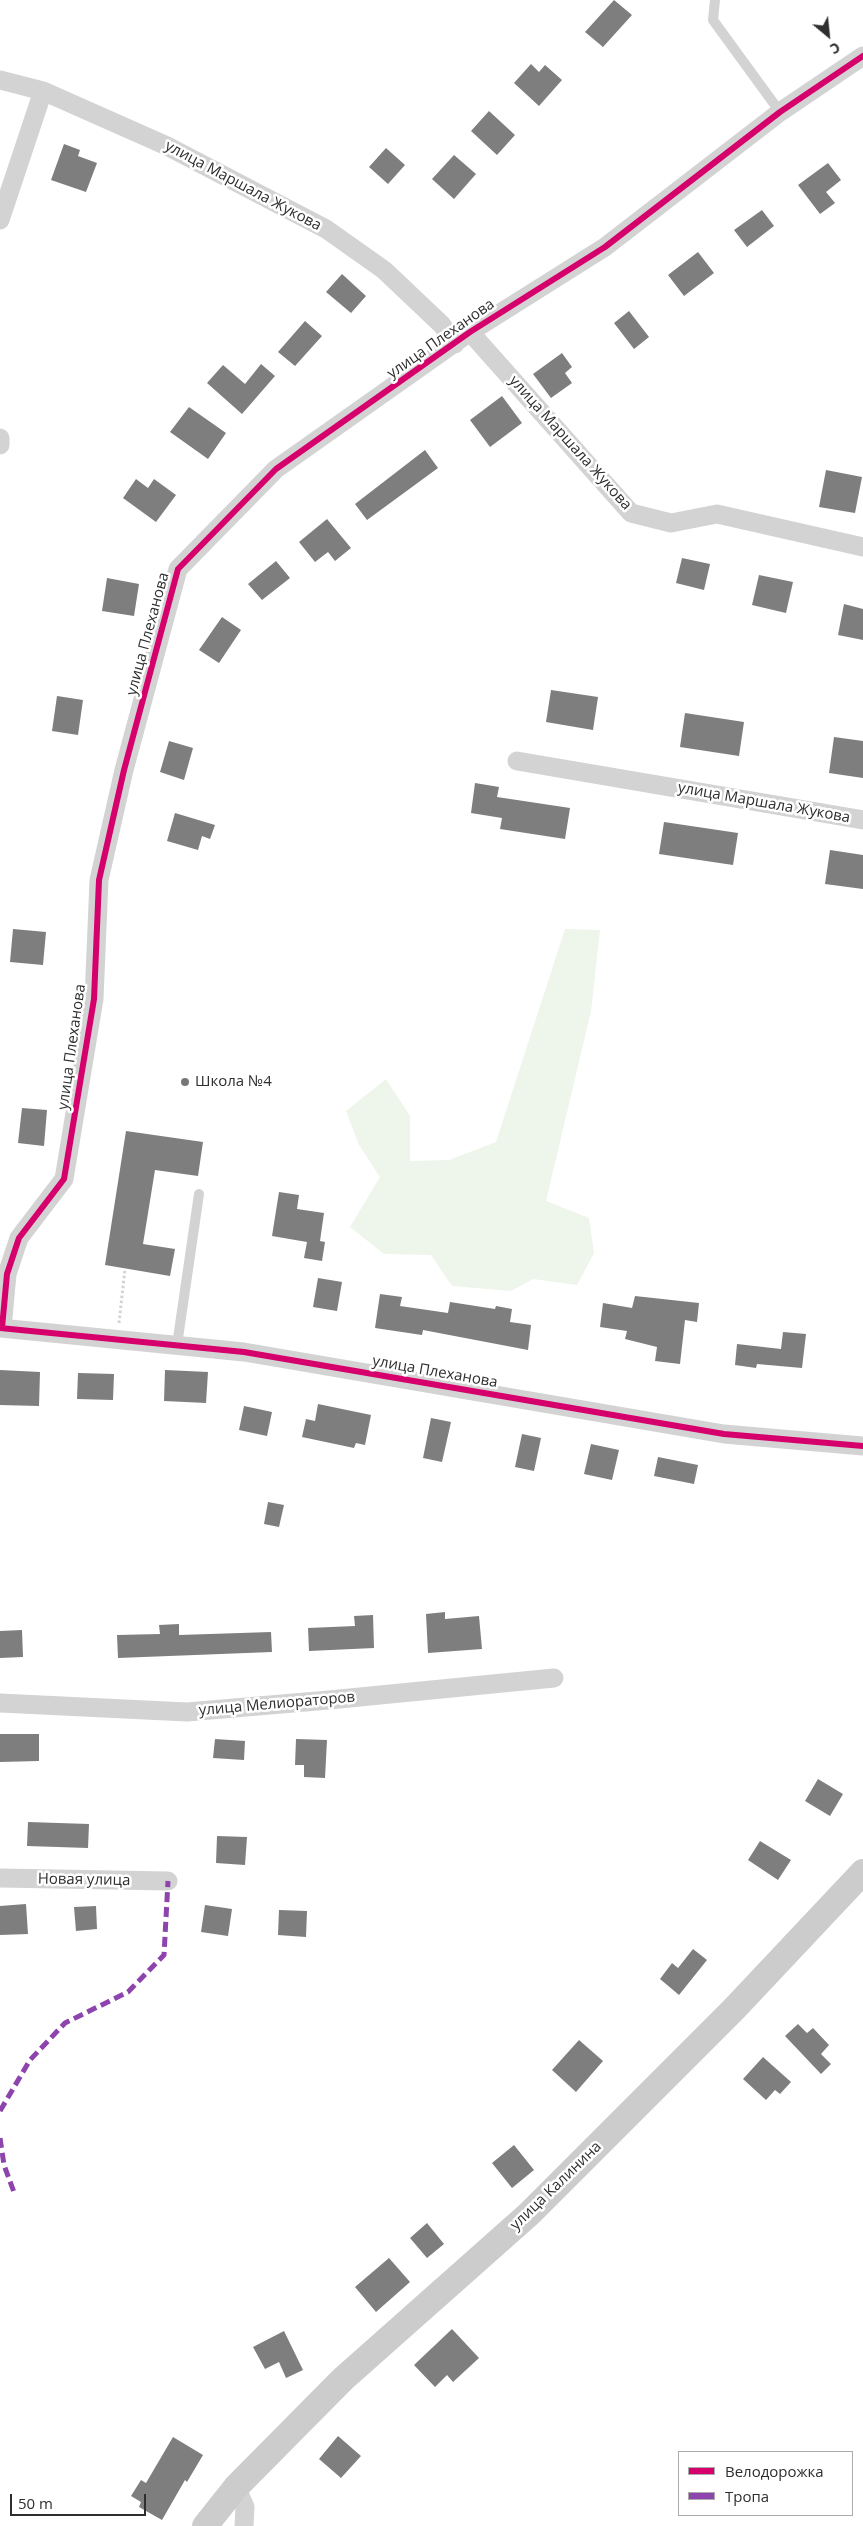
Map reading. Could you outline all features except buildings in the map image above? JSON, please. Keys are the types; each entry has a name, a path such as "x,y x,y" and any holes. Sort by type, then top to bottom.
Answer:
{"main road":[{"name":"улица Калинина","path":"205,2526 236,2487 343,2379 529,2214 734,2010 863,1872"}],"street":[{"name":"улица Плеханова","path":"863,56 780,112 605,246 470,332 276,470 178,569 124,770 99,880 94,999 64,1179 19,1238 7,1274 1,1328 117,1341 244,1352 724,1434 863,1446"},
{"name":"улица Маршала Жукова","path":"0,80 43,92 167,146 326,229 384,270 442,326 455,344"},
{"path":"0,220 43,92"},
{"name":"улица Маршала Жукова","path":"470,332 631,513 671,523 717,514 863,547"},
{"path":"0,438 0,444"},
{"name":"улица Маршала Жукова","path":"518,761 863,820"},
{"name":"улица Мелиораторов","path":"0,1702 188,1712 554,1678"},
{"name":"Новая улица","path":"0,1878 168,1881"},
{"path":"236,2487 245,2507 244,2526"}],"lane":[{"path":"715,0 713,20 780,112"},
{"path":"177,1345 199,1194"}],"path":[{"path":"117,1341 125,1269"}],"shaded area":[{"path":"565,929 600,930 591,1011 546,1201 589,1218 594,1253 577,1285 533,1279 511,1291 452,1286 431,1255 384,1254 350,1227 380,1177 359,1145 346,1111 386,1079 410,1116 410,1161 449,1160 496,1142"}],"marked path":[{"path":"0,2111 30,2060 65,2023 128,1992 164,1955 168,1881"},
{"path":"0,2138 4,2165 15,2195"}],"cycle path":[{"path":"2,1328 7,1274 19,1238 64,1179 94,999 99,880 124,770 178,569 276,469 470,332 605,247 780,112 863,56"},
{"path":"0,1328 244,1352 724,1434 863,1446"}],"place":[{"name":"Школа №4","path":"185,1082"}]}
